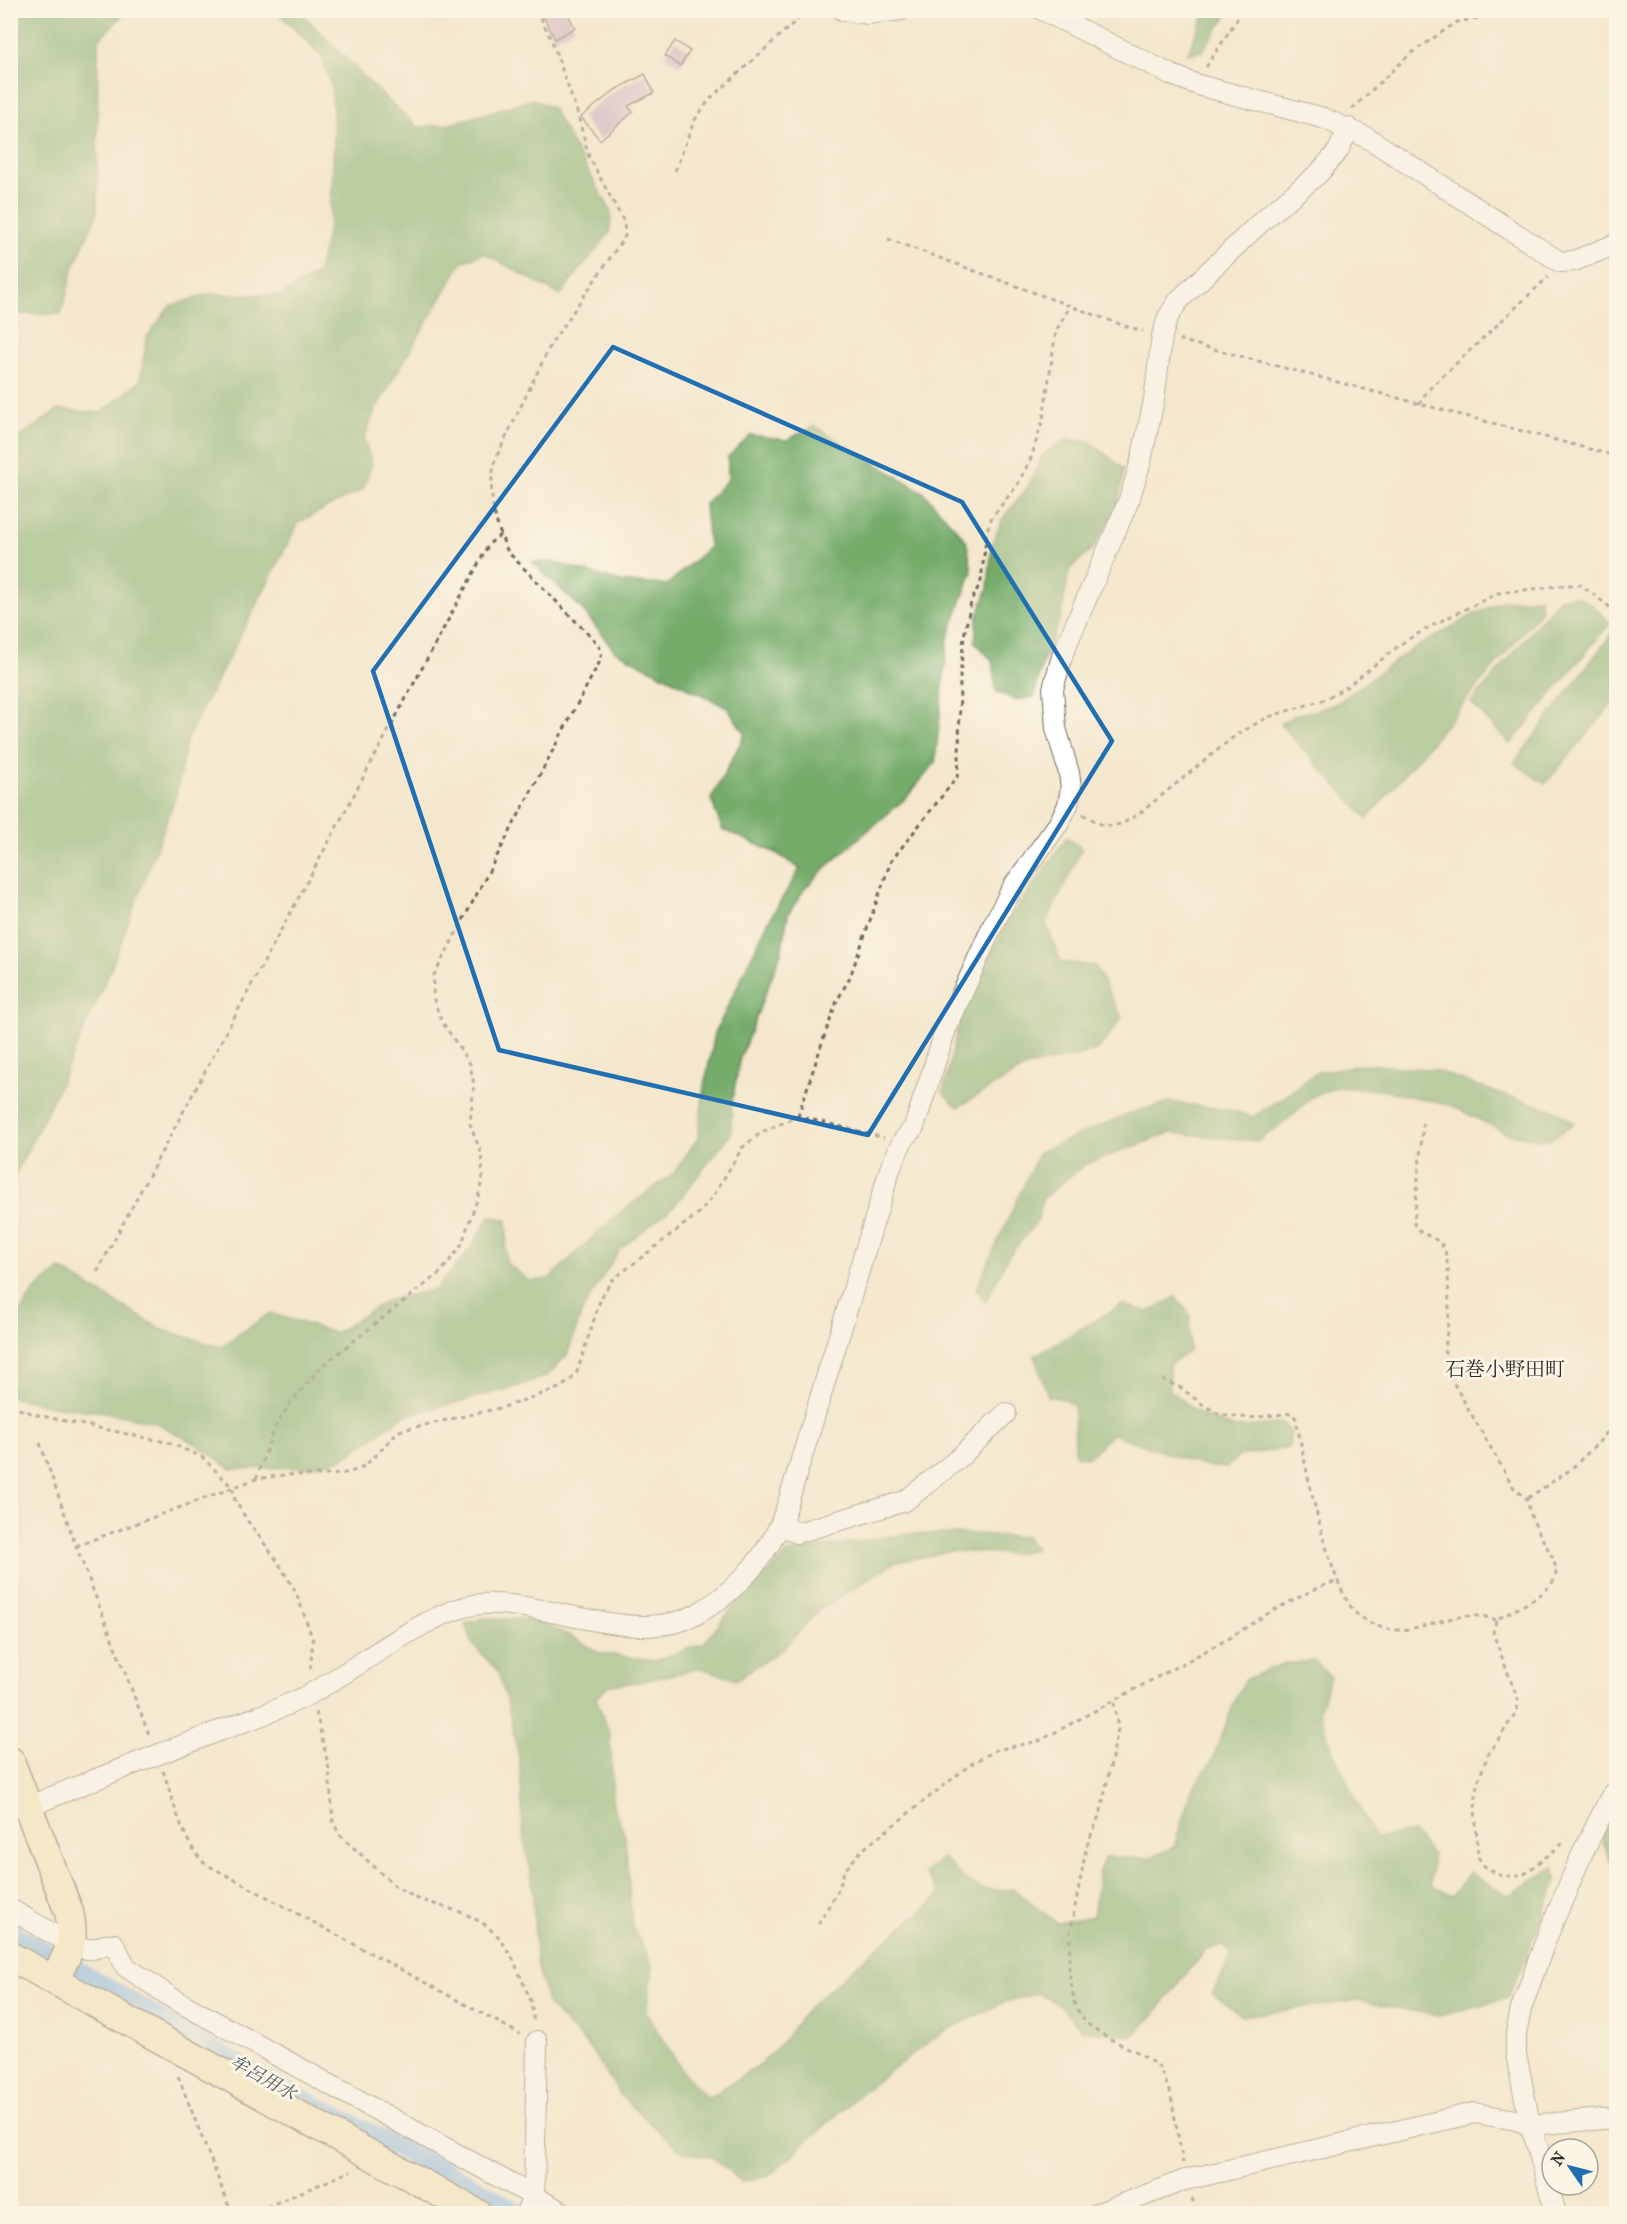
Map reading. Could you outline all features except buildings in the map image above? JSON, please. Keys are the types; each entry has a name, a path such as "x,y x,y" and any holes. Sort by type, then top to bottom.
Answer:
{"street":[{"path":"842,10 867,14 901,10"},
{"path":"1042,10 1172,75 1198,85 1344,126 1368,138 1560,262 1574,261 1617,244"},
{"path":"28,1807 307,1696 415,1630 452,1611 482,1604 531,1608 637,1627 671,1624 696,1615 725,1594 769,1547 781,1525 891,1166 902,1142 914,1127 946,1029 993,924 1014,885 1059,823 1068,805 1071,788 1056,728 1053,689 1063,653 1129,500 1141,461 1154,400 1162,336 1167,317 1179,300 1263,220 1319,173 1338,151 1344,126"},
{"path":"781,1525 797,1533 905,1501 958,1459 1006,1413"},
{"path":"10,1761 69,1912 76,1957"},
{"path":"1556,2214 1531,2125 1516,2054 1516,2034 1521,2009 1546,1939 1582,1854 1610,1798 1617,1791"},
{"path":"10,1909 76,1957 175,2046 478,2214"},
{"path":"10,1956 76,1957 114,1944 126,1967 172,1998 530,2203 566,2214"},
{"path":"530,2203 537,2041"},
{"path":"1096,2214 1185,2180 1474,2113 1516,2120 1531,2125 1617,2118"}],"path":[{"path":"256,1479 274,1429 289,1405 321,1366 441,1272 461,1246 483,1176 481,1153 470,1124 474,1085 470,1064 441,1020 433,997 434,975 599,663 602,653 598,644 508,552 500,535 490,493 490,475 496,458 551,344 625,236 624,222 589,157 577,112 555,50 537,10"},
{"path":"675,171 693,121 710,99 808,10"},
{"path":"1198,85 1200,78 1243,10"},
{"path":"1344,126 1348,112 1410,54 1457,22 1522,10"},
{"path":"888,239 1125,326 1617,456"},
{"path":"1419,404 1427,390 1554,271 1560,262"},
{"path":"798,1116 837,1001 850,977 891,861 957,777 960,678 964,636 971,602 981,581 987,530 992,516 1018,484 1031,458 1043,419 1056,331 1070,306"},
{"path":"97,1272 489,544 500,535"},
{"path":"1068,805 1104,826 1122,824 1140,813 1236,735 1268,717 1323,700 1348,686 1405,641 1498,593 1581,585 1617,612"},
{"path":"76,1546 256,1479 357,1470 369,1462 399,1431 504,1407 570,1382 577,1372 601,1298 611,1281 699,1213 714,1195 742,1148 762,1132 798,1116 902,1142"},
{"path":"1423,1123 1414,1224 1421,1232 1440,1242 1445,1250 1448,1268 1449,1312 1444,1359 1450,1377 1514,1488 1527,1499 1528,1511 1553,1559 1556,1572 1553,1583 1546,1591 1496,1620 1493,1633 1518,1700 1517,1711 1488,1755 1477,1784 1475,1808 1478,1857 1484,1866 1501,1876 1522,1876 1571,1837"},
{"path":"1162,1379 1181,1388 1219,1414 1249,1418 1292,1413 1296,1419 1309,1484 1338,1581 1357,1614 1378,1626 1396,1630 1416,1629 1465,1616 1487,1616 1496,1620"},
{"path":"10,1406 170,1443 202,1457 232,1487 235,1500 241,1510 296,1592 314,1640 312,1664 306,1687 307,1696 315,1710 326,1748 332,1816 340,1835 396,1887 418,1899 464,1913 484,1924 498,1936 513,1959 531,2001 537,2041 529,2039 204,1863 195,1853 188,1841 76,1546 40,1443"},
{"path":"1527,1499 1570,1470 1617,1421"},
{"path":"818,1924 839,1889 844,1871 862,1850 971,1764 996,1750 1039,1741 1226,1640 1272,1611 1319,1587 1338,1581"},
{"path":"1114,1701 1119,1729 1101,1811 1087,1845 1070,1933 1069,1971 1075,2006 1086,2023 1160,2067 1170,2091 1185,2180 1197,2214"},
{"path":"175,2046 172,2054 178,2076 232,2214"},
{"path":"250,2214 367,2164 373,2156"}],"highlighted area":[{"path":"613,347 962,502 1112,741 868,1135 499,1050 373,671"}],"green space":[{"path":"13,11 127,11 98,40 97,213 73,269 61,314 17,314 14,244 16,44"},
{"path":"276,11 299,11 375,88 418,127 450,124 533,99 552,108 611,211 610,232 560,295 484,253 462,262 375,410 364,440 372,464 363,489 299,522 187,739 176,795 110,971 53,1099 11,1183 11,443 59,409 101,413 140,381 147,337 170,306 209,294 283,295 318,272 330,221 334,147 332,89 321,55"},
{"path":"1206,11 1230,11 1202,51 1187,55"},
{"path":"814,426 923,492 966,540 972,571 948,638 935,763 907,797 805,888 788,914 781,953 740,1058 732,1101 731,1134 674,1206 619,1250 583,1309 567,1355 547,1376 513,1388 404,1416 342,1459 309,1467 231,1469 196,1444 157,1423 11,1397 11,1328 33,1292 60,1269 161,1329 220,1347 270,1313 335,1333 386,1301 436,1289 471,1248 490,1216 507,1220 506,1262 529,1281 549,1279 615,1216 674,1173 698,1138 703,1093 715,1033 768,922 800,869 776,853 722,829 711,799 745,734 728,708 615,651 581,608 532,562 553,562 621,582 667,585 709,547 705,504 728,479 728,457 751,435 787,440"},
{"path":"1067,439 1090,442 1124,469 1118,504 1095,546 1069,570 1062,614 1043,661 1034,697 1015,700 996,691 992,660 975,642 977,619 988,588 992,544 1003,518 1028,487 1043,454"},
{"path":"1576,596 1591,604 1610,623 1510,744 1471,703 1560,598"},
{"path":"1540,598 1541,611 1367,819 1280,724 1295,715 1339,702 1408,652 1473,615 1502,601"},
{"path":"1616,628 1616,700 1545,784 1514,763"},
{"path":"1067,837 1082,849 1046,923 1061,962 1095,966 1122,1018 1097,1051 1026,1067 958,1107 943,1093 962,1009 1009,919"},
{"path":"1368,1064 1435,1070 1500,1094 1555,1110 1574,1123 1548,1141 1506,1133 1450,1105 1381,1090 1337,1087 1312,1097 1285,1122 1258,1141 1170,1133 1086,1164 1043,1198 1038,1220 1008,1257 986,1302 976,1289 1039,1152 1127,1114 1170,1102 1230,1110 1253,1117 1317,1072"},
{"path":"1176,1297 1190,1315 1189,1351 1169,1365 1170,1390 1201,1415 1235,1428 1282,1423 1291,1432 1289,1448 1239,1456 1226,1468 1203,1466 1112,1434 1088,1458 1075,1455 1074,1406 1064,1399 1048,1396 1034,1356 1123,1304 1148,1312"},
{"path":"903,1534 1026,1537 1036,1549 1013,1554 950,1551 893,1563 819,1610 785,1647 736,1680 702,1668 639,1682 609,1685 596,1698 610,1735 613,1805 625,1836 632,1925 653,1967 646,2013 683,2072 708,2098 761,2064 784,2040 807,2009 934,1901 939,1893 925,1873 943,1858 974,1885 990,1890 1014,1889 1057,1923 1093,1916 1099,1871 1105,1857 1150,1858 1174,1847 1191,1791 1212,1761 1237,1695 1246,1679 1285,1663 1315,1661 1330,1677 1319,1711 1333,1752 1375,1838 1413,1832 1432,1855 1431,1886 1452,1896 1469,1873 1509,1895 1554,1867 1557,1882 1508,1998 1437,2016 1359,2000 1243,2016 1212,1994 1232,1954 1224,1945 1205,1950 1153,2016 1133,2036 1082,2030 1059,2004 1037,1993 1002,2003 943,2032 862,2092 769,2176 742,2182 712,2157 680,2151 621,2096 589,2047 548,2005 536,1961 532,1878 523,1833 520,1763 507,1702 498,1672 471,1642 465,1624 483,1618 534,1620 569,1635 600,1653 654,1661 704,1643 736,1603 788,1553"},
{"path":"1616,1809 1616,1867 1611,1862 1601,1836"}],"waterway":[{"name":"牟呂用水","path":"10,1932 277,2087 445,2171 520,2214"}],"district":[{"name":"石巻小野田町","path":"1505,1369"}]}
